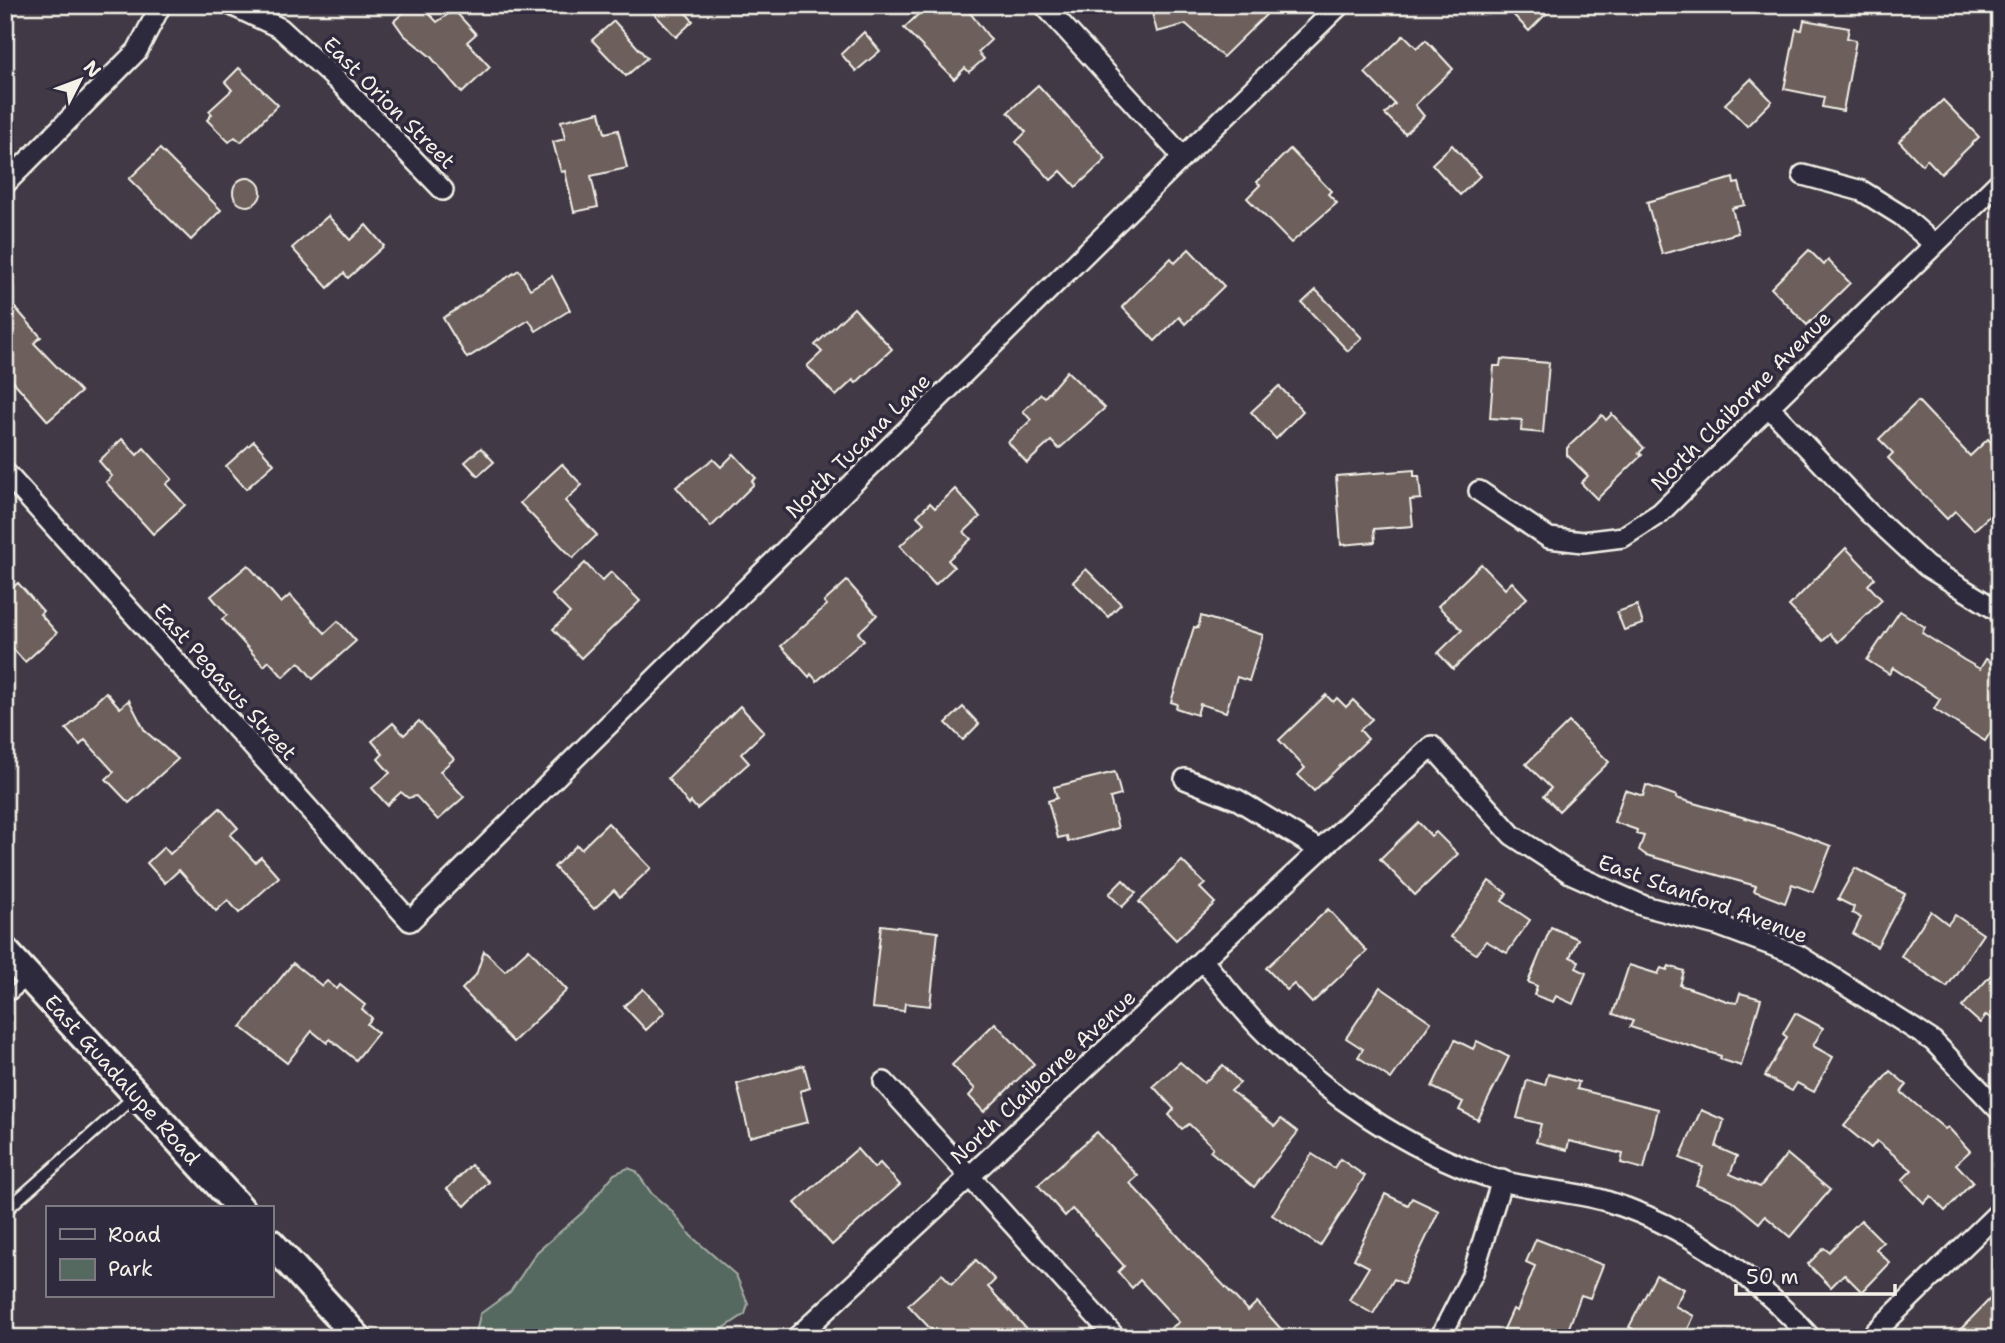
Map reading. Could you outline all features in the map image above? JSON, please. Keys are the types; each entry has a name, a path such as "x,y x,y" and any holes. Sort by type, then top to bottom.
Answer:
{"main road":[{"name":"East Guadalupe Road","path":"5,951 238,1206"},
{"path":"273,1245 358,1338"}],"street":[{"path":"5,184 136,51 160,5"},
{"name":"East Orion Street","path":"231,5 280,28 342,85 443,190"},
{"path":"1044,5 1183,157"},
{"name":"North Tucana Lane","path":"410,921 1340,5"},
{"path":"1803,175 1862,191 1902,216 1933,243"},
{"name":"North Claiborne Avenue","path":"1479,491 1549,538 1583,542 1623,537 1660,513 1933,243 2000,181"},
{"path":"1768,406 1868,512 1926,566 2000,612"},
{"name":"East Pegasus Street","path":"5,472 410,921"},
{"name":"North Claiborne Avenue","path":"796,1338 1432,746"},
{"name":"East Stanford Avenue","path":"1432,746 1512,835 1570,873 1644,906 1720,926 1798,956 1933,1041 2000,1111"},
{"path":"1185,779 1238,800 1320,850"},
{"path":"1202,960 1261,1028 1326,1088 1391,1131 1431,1152 1502,1180 1606,1201 1668,1224 1726,1258 1755,1281 1774,1297 1811,1338"},
{"path":"884,1082 1116,1338"},
{"path":"1440,1338 1472,1273 1502,1180"},
{"path":"1869,1338 2000,1211"}],"lane":[{"path":"5,999 29,978"},
{"path":"5,1210 136,1095"}],"green space":[{"path":"628,1168 636,1171 652,1194 671,1210 691,1236 736,1275 748,1304 745,1314 709,1338 475,1338 480,1314 510,1292 537,1252 583,1212 614,1174"}],"building":[{"path":"412,5 421,5 437,22 454,10 476,34 467,42 490,67 462,93 431,57 404,35 394,21"},
{"path":"646,5 679,5 693,21 676,37"},
{"path":"928,5 964,5 991,40 978,52 984,59 969,72 965,68 954,79 904,28"},
{"path":"1150,5 1276,5 1223,57 1186,24 1157,32"},
{"path":"1504,5 1555,5 1529,31"},
{"path":"1804,20 1849,28 1847,38 1856,40 1843,111 1822,107 1824,97 1784,89 1796,29 1802,30"},
{"path":"614,21 647,58 626,76 592,40"},
{"path":"864,32 880,51 856,71 841,54"},
{"path":"1404,35 1417,48 1426,40 1453,69 1415,105 1424,116 1405,134 1385,114 1395,104 1365,73"},
{"path":"239,68 278,105 241,142 235,137 229,142 207,120 212,114 209,111 232,90 225,82"},
{"path":"1751,79 1772,101 1747,126 1725,104"},
{"path":"1038,85 1106,159 1076,187 1061,171 1051,180 1016,142 1026,132 1008,112"},
{"path":"1943,100 1979,137 1941,174 1927,159 1922,165 1899,141"},
{"path":"600,112 605,133 618,130 627,168 591,176 598,207 574,212 565,171 561,172 553,142 565,139 561,121"},
{"path":"1452,145 1480,176 1460,195 1432,164"},
{"path":"160,149 221,210 191,240 129,179"},
{"path":"1290,149 1331,191 1328,194 1337,203 1291,243 1247,198 1260,185 1257,182"},
{"path":"247,178 257,182 261,192 257,202 247,206 237,202 233,192 237,182"},
{"path":"1733,178 1734,184 1739,183 1745,205 1732,208 1738,233 1662,254 1647,202"},
{"path":"328,216 350,240 366,225 384,246 348,278 344,273 328,288 292,248"},
{"path":"1189,249 1224,286 1185,324 1179,317 1155,341 1122,307 1171,258 1175,263"},
{"path":"1809,250 1824,265 1828,260 1850,283 1807,325 1771,288"},
{"path":"519,270 530,289 552,276 570,310 536,331 529,320 467,358 443,318"},
{"path":"1316,290 1362,338 1348,351 1302,303"},
{"path":"5,296 41,337 34,343 81,392 48,421 5,372"},
{"path":"854,308 892,349 856,383 853,380 836,396 807,366 822,352 815,345"},
{"path":"1501,359 1549,363 1543,433 1521,431 1522,420 1490,418 1494,366 1500,366"},
{"path":"1067,371 1105,408 1059,449 1051,441 1027,463 1008,442 1031,420 1023,411 1041,394 1045,397"},
{"path":"1279,386 1303,411 1276,439 1251,412"},
{"path":"1918,401 1970,456 1988,439 2000,452 2000,506 1974,530 1955,511 1947,519 1888,458 1893,453 1879,439"},
{"path":"1612,414 1644,448 1639,453 1642,455 1597,499 1581,483 1588,476 1567,455 1567,448 1602,415 1606,420"},
{"path":"122,439 137,455 144,448 172,479 166,484 185,505 153,534 106,482 112,476 99,461"},
{"path":"254,441 274,464 246,489 226,466"},
{"path":"481,448 494,462 478,476 465,462"},
{"path":"734,454 756,478 752,481 754,484 711,527 676,487 713,459 721,467"},
{"path":"562,464 582,485 565,501 597,535 573,558 520,503"},
{"path":"1414,470 1414,476 1419,476 1421,499 1410,500 1413,526 1374,529 1375,542 1341,545 1336,476"},
{"path":"955,489 980,517 964,532 971,539 948,560 954,567 935,585 900,546 924,523 917,516 930,503 935,508"},
{"path":"1846,548 1875,578 1868,585 1882,600 1838,642 1830,634 1823,641 1789,606"},
{"path":"585,563 602,581 611,572 640,601 581,658 553,629 570,613 552,595"},
{"path":"1481,564 1505,589 1512,582 1527,598 1453,669 1438,653 1462,630 1438,606"},
{"path":"248,565 281,603 290,595 325,633 338,621 356,641 313,679 299,662 283,677 269,661 264,666 222,619 227,615 211,596"},
{"path":"1086,569 1121,604 1108,617 1073,582"},
{"path":"847,581 877,615 858,633 864,640 817,681 811,674 809,677 781,646 827,605 824,602"},
{"path":"18,583 43,611 40,614 57,633 25,662 5,640 5,594"},
{"path":"1637,605 1643,624 1624,630 1617,612"},
{"path":"1900,611 1925,627 1922,633 1964,660 1980,669 1986,659 2000,668 2000,717 1985,741 1934,709 1940,699 1893,668 1889,674 1867,660"},
{"path":"1201,616 1263,635 1249,681 1237,677 1226,712 1200,704 1197,715 1176,708 1177,704 1171,702 1194,627 1198,628"},
{"path":"106,692 120,708 129,700 145,731 178,759 129,803 106,779 114,772 85,740 80,745 66,729"},
{"path":"1326,695 1333,702 1337,698 1346,707 1353,700 1372,719 1360,730 1368,739 1314,791 1298,775 1305,768 1279,740"},
{"path":"740,706 764,732 741,754 749,763 697,809 691,802 689,805 668,778"},
{"path":"963,707 979,724 963,740 946,723"},
{"path":"419,721 454,759 440,771 464,797 438,820 416,796 408,798 401,792 387,805 372,788 390,773 378,759 383,754 372,741 393,723 404,735"},
{"path":"1569,722 1609,762 1559,811 1544,796 1551,788 1526,764"},
{"path":"1115,772 1121,795 1110,798 1118,828 1068,842 1067,836 1058,838 1048,801 1057,798 1054,787"},
{"path":"1646,785 1677,796 1676,798 1791,831 1831,846 1813,892 1792,884 1785,903 1754,891 1756,886 1646,855 1639,850 1644,836 1636,834 1637,830 1614,822 1625,790 1643,796"},
{"path":"220,808 238,828 230,835 255,862 261,857 279,877 239,913 228,900 216,911 179,870 165,883 147,863 164,847 170,854"},
{"path":"1418,822 1431,836 1436,832 1458,854 1415,895 1380,859"},
{"path":"608,823 651,868 620,897 614,890 594,909 554,867 577,845 581,849"},
{"path":"1182,861 1205,884 1200,888 1215,903 1176,940 1139,902"},
{"path":"1855,868 1905,894 1877,947 1853,934 1861,918 1852,913 1854,907 1838,899"},
{"path":"1123,880 1136,893 1122,907 1109,894"},
{"path":"1489,881 1507,893 1502,901 1530,920 1507,953 1486,941 1476,954 1451,937"},
{"path":"1328,909 1367,951 1312,1003 1294,984 1287,990 1266,968"},
{"path":"1931,911 1948,924 1955,915 1983,934 1947,987 1901,956"},
{"path":"881,925 938,932 930,1006 905,1003 904,1011 872,1008"},
{"path":"1551,927 1578,939 1570,957 1579,961 1576,968 1586,973 1573,1004 1556,996 1553,1002 1534,995 1537,986 1528,982"},
{"path":"529,949 567,990 513,1042 462,989 476,975 484,951 505,971"},
{"path":"293,963 322,986 327,981 337,989 340,985 365,1005 362,1009 372,1018 367,1024 378,1033 356,1060 330,1039 327,1043 312,1031 287,1063 241,1027"},
{"path":"1629,965 1658,974 1661,968 1667,970 1669,966 1684,971 1680,985 1730,1002 1737,1003 1740,993 1761,999 1741,1066 1720,1059 1721,1056 1630,1027 1633,1021 1613,1014"},
{"path":"2000,965 2000,1025 1986,1015 1980,1023 1962,1007"},
{"path":"1380,987 1431,1022 1391,1079 1358,1057 1363,1049 1346,1038"},
{"path":"643,989 665,1012 646,1030 624,1006"},
{"path":"1795,1013 1823,1028 1813,1046 1833,1057 1814,1092 1797,1083 1792,1091 1765,1076 1787,1037 1783,1034"},
{"path":"995,1023 1034,1064 984,1112 969,1096 975,1089 952,1065"},
{"path":"1455,1040 1473,1049 1477,1041 1509,1057 1478,1120 1459,1110 1463,1102 1432,1087"},
{"path":"1180,1062 1204,1083 1223,1065 1240,1083 1231,1091 1275,1126 1281,1119 1298,1132 1254,1187 1210,1151 1213,1147 1189,1124 1182,1129 1169,1115 1174,1109 1153,1086"},
{"path":"804,1065 810,1088 800,1091 808,1122 750,1137 737,1084"},
{"path":"1890,1071 1907,1085 1901,1092 1945,1129 1948,1127 1970,1151 1956,1164 1973,1182 1945,1211 1931,1196 1924,1203 1902,1180 1912,1170 1877,1141 1871,1148 1844,1126"},
{"path":"1548,1074 1579,1082 1577,1089 1658,1109 1644,1169 1621,1163 1623,1154 1569,1141 1567,1150 1536,1142 1541,1124 1517,1118 1527,1080 1545,1085"},
{"path":"1701,1110 1724,1120 1716,1147 1737,1156 1730,1174 1760,1187 1787,1154 1830,1190 1790,1237 1765,1216 1759,1223 1731,1200 1696,1185 1703,1167 1680,1158"},
{"path":"1097,1132 1138,1176 1130,1183 1198,1258 1248,1311 1257,1302 1289,1338 1180,1338 1171,1328 1179,1322 1140,1280 1132,1288 1118,1272 1124,1266 1086,1223 1072,1209 1065,1216 1038,1185"},
{"path":"857,1149 874,1168 880,1163 900,1185 832,1245 795,1203"},
{"path":"1312,1154 1334,1168 1340,1159 1365,1176 1320,1246 1272,1215"},
{"path":"471,1165 489,1182 465,1206 447,1189"},
{"path":"1385,1194 1408,1205 1412,1198 1439,1211 1404,1284 1394,1279 1373,1314 1349,1300 1369,1267 1354,1259"},
{"path":"1861,1220 1883,1242 1876,1249 1890,1263 1862,1292 1844,1274 1831,1287 1808,1264 1824,1248 1829,1252"},
{"path":"1536,1239 1603,1265 1590,1298 1581,1295 1565,1338 1500,1338 1513,1309 1517,1311 1535,1266 1526,1262"},
{"path":"976,1260 995,1280 988,1287 1035,1338 939,1338 908,1305 942,1274 952,1284"},
{"path":"1656,1275 1684,1289 1675,1306 1694,1316 1684,1338 1649,1338 1629,1327"},
{"path":"1990,1299 2000,1309 2000,1338 1952,1338"}]}
